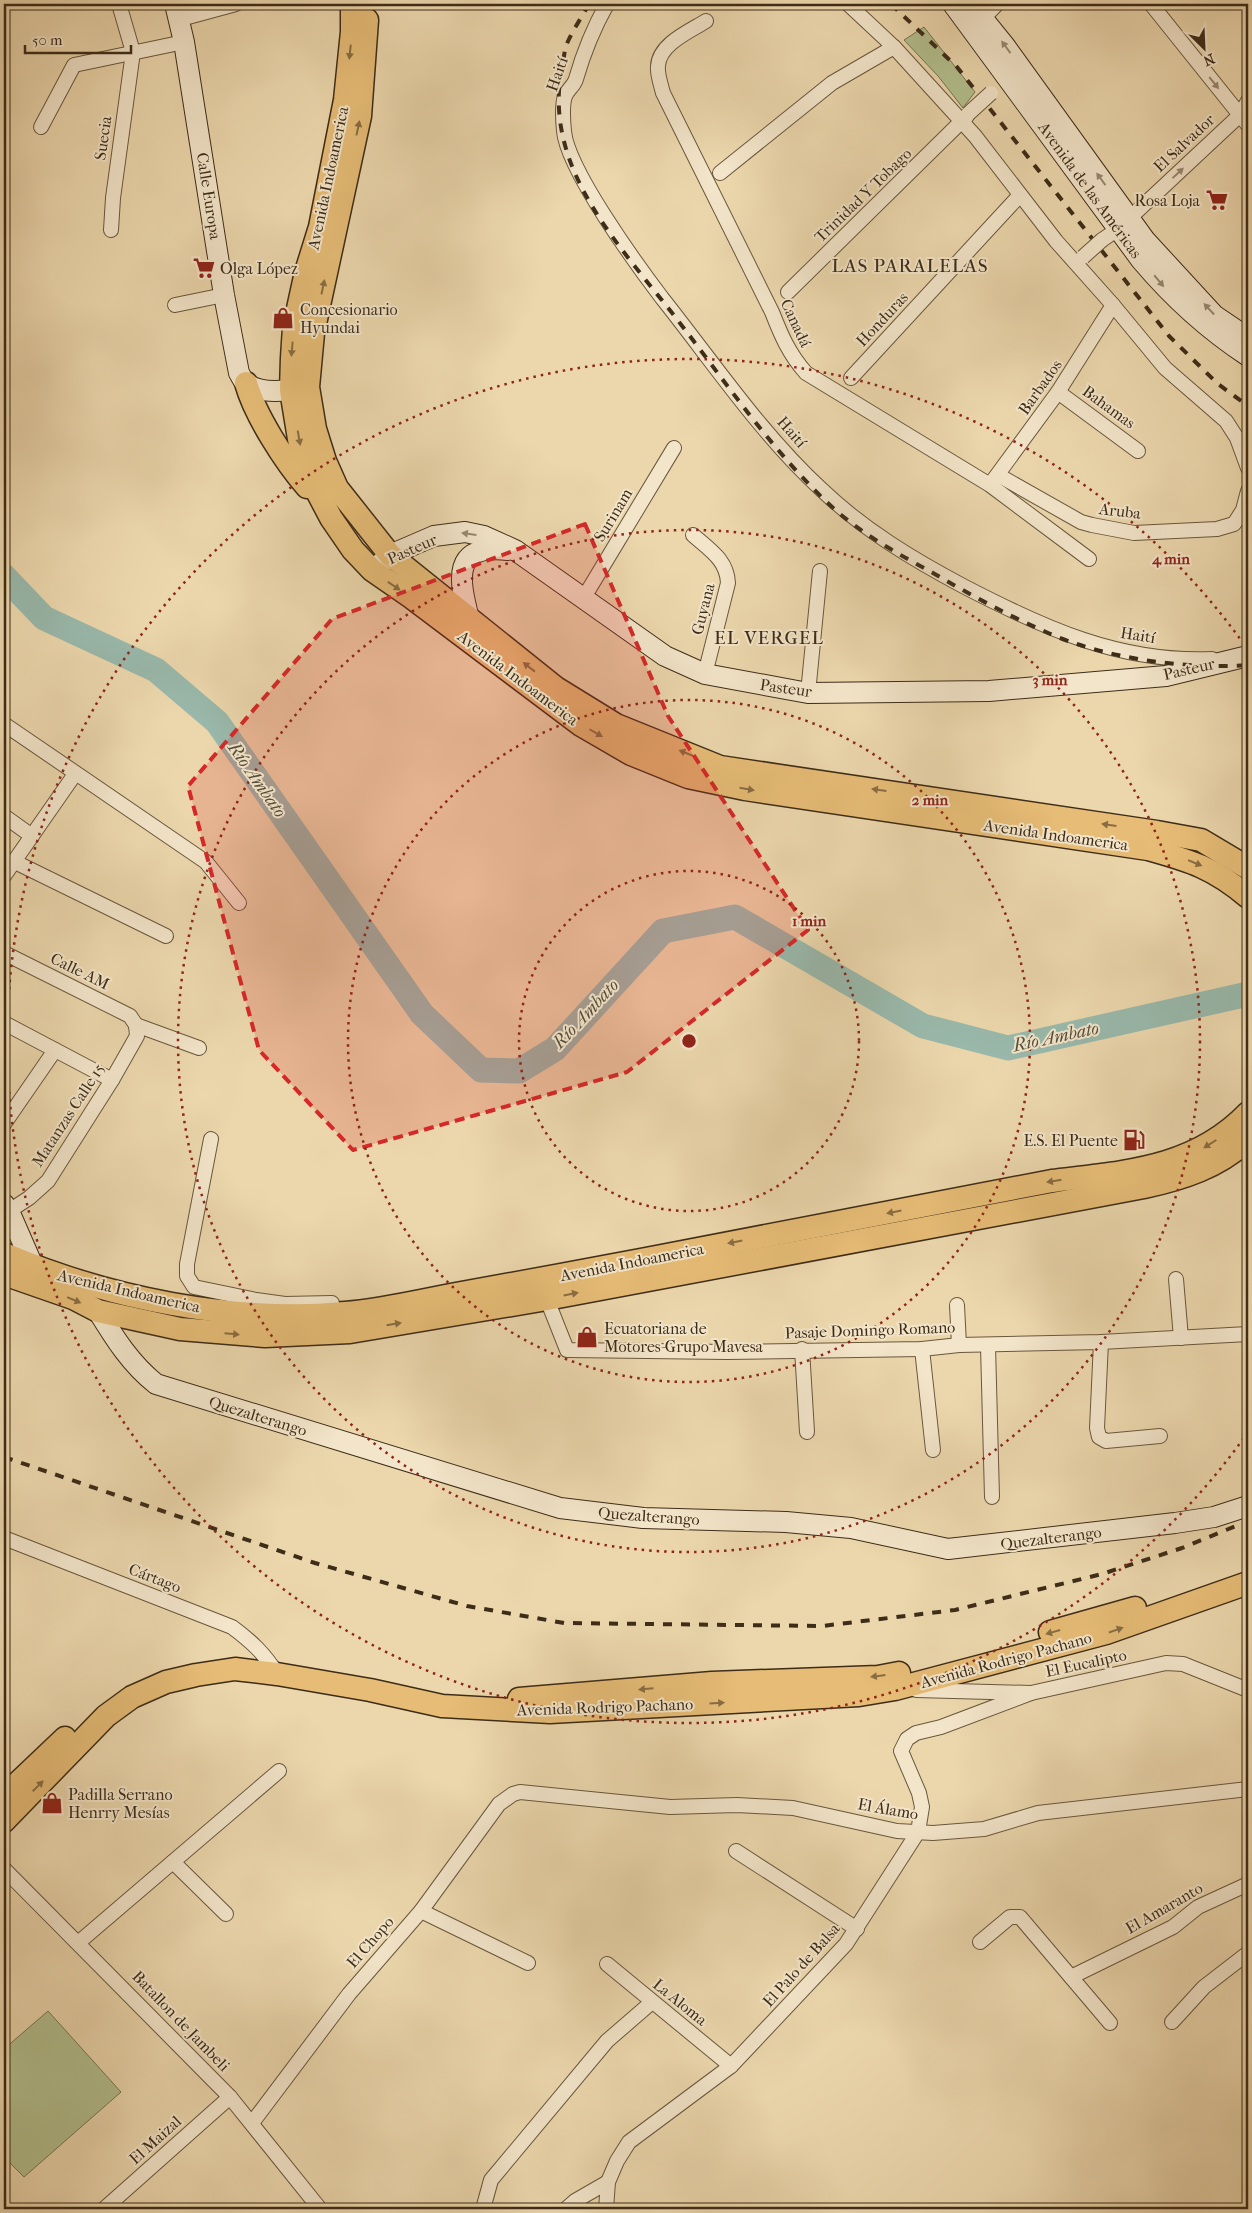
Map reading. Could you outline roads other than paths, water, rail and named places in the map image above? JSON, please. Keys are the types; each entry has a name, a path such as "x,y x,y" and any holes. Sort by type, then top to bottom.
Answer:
{"main road":[{"name":"Avenida Indoamerica","path":"352,4 352,32 345,100 320,227 306,272 294,327 300,389 300,445 311,480 331,518 353,550 372,570 411,597 581,725 631,754 688,778 745,789 1153,840 1201,840 1248,868"},
{"name":"Avenida Indoamerica","path":"367,4 366,57 360,116 300,389 325,461 337,488 390,555 556,688 616,725 720,767 1153,840 1227,878 1248,897"},
{"path":"246,383 251,400 299,478 321,498"},
{"name":"Avenida Indoamerica","path":"4,1254 31,1275 98,1311 180,1329 265,1336 350,1332 1052,1181 1099,1175 1180,1159 1209,1145 1235,1127 1248,1113"},
{"name":"Avenida Indoamerica","path":"4,1274 55,1274 137,1296 206,1309 281,1314 344,1313 455,1294 543,1289 1182,1178 1209,1166 1240,1147 1248,1139"},
{"name":"Avenida Rodrigo Pachano","path":"4,1796 116,1692 153,1674 187,1663 230,1658 442,1692 520,1699 712,1683 878,1676 930,1667 1120,1612 1211,1582 1248,1567"},
{"name":"Avenida Rodrigo Pachano","path":"4,1821 106,1716 132,1697 166,1682 196,1675 272,1666 442,1706 550,1712 859,1695 896,1689 1106,1633 1248,1583"}],"street":[{"path":"119,4 132,52"},
{"path":"176,12 236,4"},
{"name":"Haití","path":"607,4 583,51 576,82 565,96 564,134 569,149 605,216 638,267 764,428 796,464 864,527 935,571 1038,624 1079,640 1126,652 1201,660 1241,657"},
{"path":"848,4 965,118 993,160 1020,194 1079,261 1165,368 1226,421 1237,438 1248,468"},
{"name":"Avenida de las Américas","path":"953,4 981,14 1117,229 1145,240 1214,315 1248,338"},
{"path":"1151,4 1244,120"},
{"name":"Calle Europa","path":"176,12 184,42 224,295 239,373 246,383"},
{"name":"Avenida de las Américas","path":"981,14 1009,79 1117,229 1168,292 1199,321 1248,356"},
{"name":"Canadá","path":"706,21 671,43 662,53 658,66 663,93 772,312 784,346 806,373 994,480 1090,559"},
{"path":"41,127 74,65 184,42"},
{"path":"720,173 832,83 894,47"},
{"name":"Suecia","path":"111,230 113,198 132,52"},
{"name":"Trinidad Y Tobago","path":"788,292 965,118 1009,79"},
{"name":"El Salvador","path":"1079,261 1244,120 1248,100"},
{"name":"Honduras","path":"851,378 1020,194"},
{"path":"175,305 224,295"},
{"name":"Barbados","path":"994,480 1058,392 1113,305"},
{"path":"246,383 258,388 300,389"},
{"name":"Bahamas","path":"1058,392 1138,451"},
{"name":"Surinam","path":"584,599 674,448"},
{"name":"Aruba","path":"994,480 1080,522 1134,533 1217,528 1234,524 1243,510 1248,491"},
{"name":"Pasteur","path":"372,570 390,555 434,536 464,532 484,536 515,550 665,656 705,674 808,693 999,690 1166,676 1241,657"},
{"name":"Guyana","path":"693,535 720,559 728,571 728,583 705,674"},
{"path":"469,619 460,578 464,565 475,554 486,549 515,550"},
{"path":"808,693 820,571"},
{"path":"4,724 206,862 239,902"},
{"path":"4,876 75,774"},
{"path":"4,816 32,836"},
{"path":"14,862 166,936"},
{"name":"Calle AM","path":"4,953 130,1016 136,1025 199,1048"},
{"path":"4,1023 112,1080"},
{"name":"Matanzas Calle 15","path":"6,1208 29,1198 48,1180 112,1080 137,1036 136,1025"},
{"path":"4,1124 55,1050"},
{"path":"211,1139 187,1264 187,1276 194,1287 285,1304 365,1302 444,1288 455,1294"},
{"path":"6,1208 31,1275"},
{"path":"1176,1279 1182,1338"},
{"name":"Pasaje Domingo Romano","path":"543,1289 567,1350 727,1352 922,1349 960,1345 988,1346 1101,1342 1248,1334"},
{"path":"957,1305 960,1345"},
{"name":"Quezalterango","path":"98,1311 140,1372 156,1384 560,1508 643,1518 786,1522 851,1528 948,1549 1175,1523 1214,1516 1248,1506"},
{"path":"1101,1342 1097,1428 1099,1436 1106,1442 1160,1436"},
{"path":"988,1346 992,1497"},
{"path":"922,1349 933,1450"},
{"path":"802,1350 806,1432"},
{"name":"Cártago","path":"4,1538 232,1627 251,1641 272,1666"},
{"name":"El Eucalipto","path":"896,1689 1031,1692 1166,1663 1183,1664 1248,1690"},
{"name":"El Palo de Balsa","path":"606,2209 608,2182 617,2161 629,2142 731,2066 846,1944 857,1929 918,1832 922,1807 919,1793 901,1751 902,1745 916,1733 941,1727 1031,1692"},
{"path":"78,1943 279,1771"},
{"name":"El Álamo","path":"520,1792 670,1807 737,1805 793,1808 897,1831 960,1832 984,1829 1038,1813 1248,1790"},
{"name":"El Chopo","path":"252,2124 349,1994 421,1911 499,1804 513,1794 520,1792"},
{"path":"736,1851 857,1929"},
{"path":"173,1862 226,1914"},
{"name":"Batallon de Jambeli","path":"4,1869 230,2097 320,2209"},
{"name":"El Amaranto","path":"1071,1977 1173,1927 1198,1907 1248,1884"},
{"path":"421,1911 528,1963"},
{"path":"980,1942 1010,1917 1020,1917 1110,2023"},
{"path":"1172,2022 1204,1987 1248,1953"},
{"name":"La Aloma","path":"607,1964 731,2066"},
{"path":"483,2209 491,2180 607,2041 652,2002"},
{"name":"El Maizal","path":"104,2209 230,2097"},
{"path":"566,2209 575,2200 608,2182"}],"waterway":[{"name":"Río Ambato","path":"4,576 44,618 156,670 217,722 422,1014 481,1070 519,1071 555,1049 663,931 735,917 923,1026 1008,1048 1248,994"}],"railway":[{"path":"589,4 566,46 562,67 559,104 563,138 574,171 590,202 609,232 750,415 809,485 842,516 880,542 988,604 1046,632 1093,649 1145,660 1198,666 1248,665"},
{"path":"891,4 957,67 1169,336 1218,384 1248,406"},
{"path":"4,1457 315,1563 467,1606 564,1623 822,1626 955,1610 1102,1574 1182,1548 1248,1521"}],"place":[{"name":"Rosa Loja","path":"1217,200"},
{"name":"Olga López","path":"204,268"},
{"name":"Concesionario Hyundai","path":"283,318"},
{"name":"E.S. El Puente","path":"1134,1140"},
{"name":"Ecuatoriana de Motores-Grupo Mavesa","path":"587,1337"},
{"name":"Padilla Serrano Henrry Mesías","path":"52,1803"}],"district":[{"name":"LAS PARALELAS","path":"910,266"},
{"name":"EL VERGEL","path":"769,638"}]}
